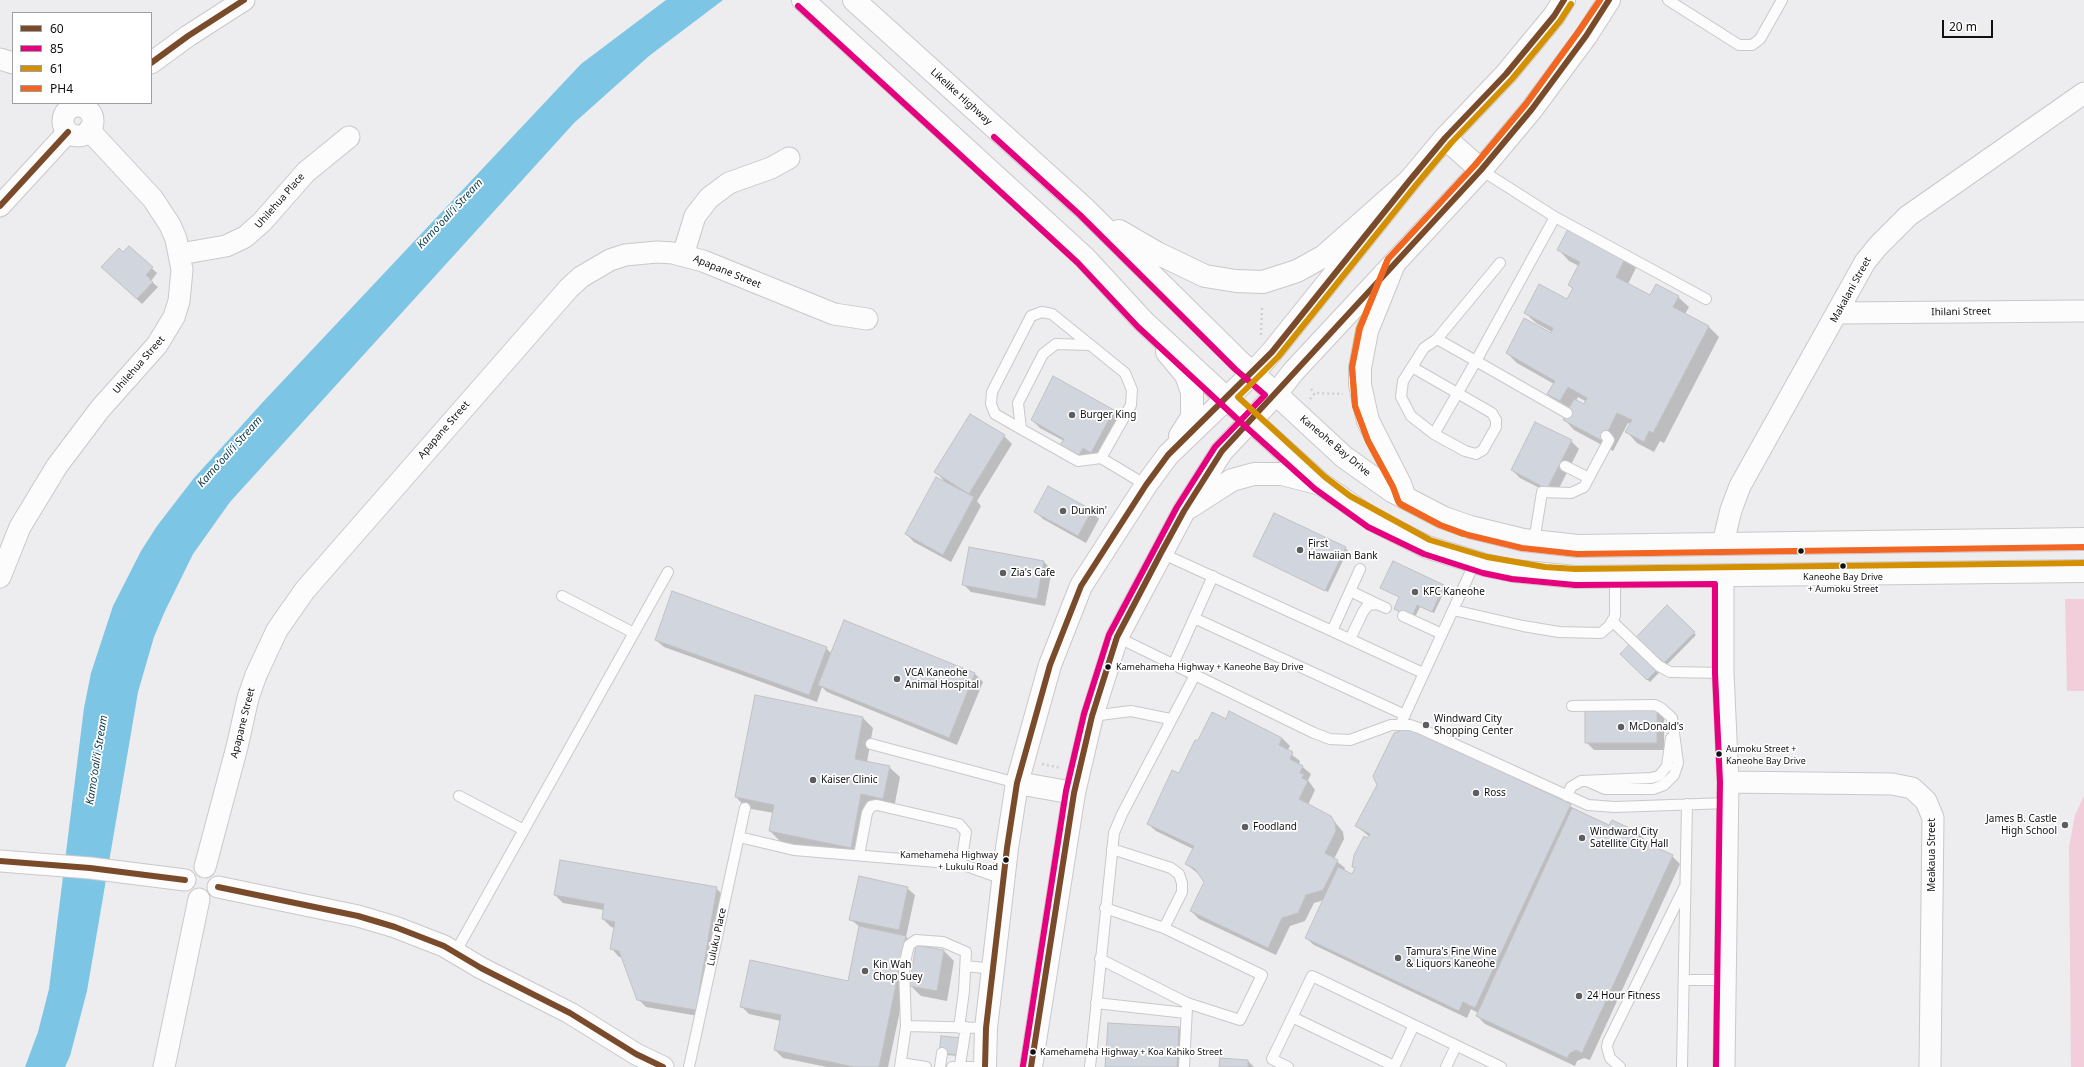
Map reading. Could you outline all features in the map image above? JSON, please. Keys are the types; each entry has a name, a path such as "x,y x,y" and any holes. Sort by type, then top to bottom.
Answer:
{"main road":[{"path":"803,0 1084,257 1143,321 1186,375 1192,392 1192,417 1081,586 1050,665 1017,783 1003,879 993,969 970,1028 985,1067"},
{"name":"Likelike Highway","path":"854,0 1091,215 1276,394"},
{"path":"1168,455 1226,397 1253,373 1272,352 1410,180 1445,138 1506,74 1554,16 1564,0"},
{"path":"1031,1067 1074,793 1092,716 1117,637 1161,553 1184,512 1222,451 1276,394 1293,372 1482,170 1537,103 1586,36 1609,0"},
{"path":"1445,138 1482,170"},
{"path":"1091,215 1190,270 1220,280 1263,282 1297,271 1324,256 1410,180"},
{"path":"1394,264 1367,331 1360,368 1360,385 1368,421 1400,484 1405,498"},
{"path":"1143,321 1320,483 1351,506 1400,534 1427,547 1475,562 1514,571 1544,575 1615,577 2084,571"},
{"name":"Kaneohe Bay Drive","path":"1276,394 1344,457 1367,475 1405,498 1444,518 1470,527 1496,535 1534,542 1578,546 2084,538"},
{"path":"1184,512 1232,480 1254,474 1282,474 1320,483"},
{"path":"1723,543 1723,576"},
{"path":"1017,783 1074,793"}],"street":[{"path":"152,62 188,36 244,0"},
{"path":"0,59 12,63"},
{"name":"Makalani Street","path":"1723,543 1731,510 1740,486 1838,313 1865,262 1892,230 1908,216 2080,99"},
{"path":"66,107 83,107 94,115 81,136 72,136 63,123 66,107"},
{"name":"Uhilehua Street","path":"0,577 20,527 57,466 96,415 167,332 179,301 182,278 180,254 176,239 162,211 94,115"},
{"path":"0,206 68,132"},
{"name":"Uhilehua Place","path":"180,254 226,246 245,237 262,222 306,172 348,137"},
{"path":"683,255 695,216 709,198 729,183 771,168 789,158"},
{"name":"Apapane Street","path":"205,867 237,747 248,698 256,675 277,630 305,590 569,288 595,268 626,256 657,252 683,255 834,314 867,318"},
{"name":"Ihilani Street","path":"1838,313 2084,311"},
{"path":"1723,576 1723,673 1728,782 1724,1067"},
{"name":"Meakaua Street","path":"1728,782 1892,784 1912,788 1926,801 1934,818 1930,1067"},
{"path":"0,861 56,864 115,870 186,880"},
{"path":"200,867 205,867 214,872 218,881 218,887 213,895 205,899 199,899 190,895 187,890 186,880 191,871 200,867"},
{"path":"218,887 358,916 395,927 444,946 481,968 570,1013 636,1054 663,1067"},
{"path":"164,1067 199,899"}],"lane":[{"path":"1671,1 1728,40 1739,45 1752,45 1760,39 1782,0"},
{"path":"1482,170 1555,217 1706,299"},
{"path":"1434,434 1555,217"},
{"path":"1412,367 1492,413 1496,420 1496,427 1483,450 1476,454 1465,451 1434,434 1411,416 1401,397 1403,381 1424,348 1437,338 1500,263"},
{"path":"1101,458 1131,405 1132,390 1125,373 1052,314 1042,312 1031,316 992,392 991,404 995,414 1078,461 1101,458 1146,485"},
{"path":"1437,338 1566,413"},
{"path":"1021,429 1018,403 1043,354 1056,344 1090,345"},
{"path":"1534,542 1542,492 1577,491 1584,487 1609,440 1606,436"},
{"path":"1565,466 1588,478"},
{"path":"1161,553 1423,673"},
{"path":"1117,637 1330,739 1350,740 1403,720 1423,673 1475,562"},
{"path":"1332,631 1360,570"},
{"path":"455,952 632,632 668,572"},
{"path":"1173,665 1213,576"},
{"path":"1453,610 1523,626 1559,632 1600,633 1613,622 1616,610 1615,577"},
{"path":"1350,591 1381,606 1372,604 1365,608 1350,639"},
{"path":"562,596 632,632"},
{"path":"1403,616 1442,634"},
{"path":"1194,618 1419,728 1588,805 1607,807 1728,803"},
{"path":"1613,622 1660,666 1670,672 1723,673"},
{"path":"1090,1067 1100,959 1112,849 1116,826 1195,675"},
{"path":"1567,796 1575,784 1587,781 1651,778 1659,776 1667,766 1673,724 1672,718 1667,712 1655,705 1572,706"},
{"path":"1092,716 1131,711 1170,719 1168,726"},
{"path":"871,744 1017,783"},
{"path":"459,796 522,830"},
{"path":"1682,1067 1685,980 1687,804"},
{"path":"859,856 867,813 871,806 877,805 960,824 966,832 961,864"},
{"name":"Luluku Place","path":"689,1067 745,808"},
{"path":"739,837 794,850 961,864 1003,879"},
{"path":"1112,849 1171,868 1179,874 1182,883 1182,892 1164,928"},
{"path":"1620,1067 1610,1058 1607,1047 1608,1042 1686,885"},
{"path":"1096,1003 1187,1008 1240,1020 1262,975 1164,928 1106,908"},
{"path":"926,1067 901,1065 906,1026 904,966 909,945 916,940 943,942 966,952 970,1028 956,1066 985,1067"},
{"path":"1100,959 1187,1008"},
{"path":"966,966 993,969"},
{"path":"1288,1067 1272,1060 1312,976 1501,1067"},
{"path":"1685,980 1725,980"},
{"path":"1184,1067 1187,1008"},
{"path":"1292,1017 1394,1067 1414,1025"},
{"path":"906,1026 943,1031 970,1028"},
{"path":"1446,1067 1456,1046"},
{"path":"940,1067 942,1053"}],"path":[{"path":"1261,342 1262,305"},
{"path":"1311,389 1315,393 1350,395"},
{"path":"1310,399 1315,393"},
{"path":"1040,764 1063,768"}],"shaded area":[{"path":"2065,599 2084,599 2084,691 2067,691"},
{"path":"2084,796 2084,1067 2071,1067 2069,847 2075,815"}],"water":[{"name":"Kamoʻoaliʻi Stream","path":"666,0 723,0 649,56 574,123 230,502 193,554 154,637 138,692 87,991 70,1056 65,1067 25,1067 38,1032 49,989 84,708 91,673 113,606 141,551 157,526 194,478 262,403 581,64"}],"building":[{"path":"1569,227 1626,257 1616,277 1650,295 1656,284 1679,296 1673,307 1709,326 1653,433 1649,431 1644,442 1625,432 1632,420 1617,413 1603,441 1563,420 1574,399 1584,404 1587,398 1568,387 1560,401 1547,394 1555,381 1506,353 1524,318 1551,333 1553,328 1524,313 1539,284 1567,299 1573,288 1568,285 1580,262 1557,250"},
{"path":"129,246 153,267 146,275 153,282 137,299 101,267 119,248 123,252"},
{"name":"Burger King","path":"1053,376 1114,410 1091,453 1083,448 1079,455 1060,445 1064,439 1031,420"},
{"path":"970,414 1005,435 969,494 934,472"},
{"path":"1535,422 1572,440 1547,489 1511,470"},
{"path":"936,477 974,497 943,555 905,534"},
{"name":"Dunkin'","path":"1048,486 1092,510 1078,536 1034,512"},
{"name":"First Hawaiian Bank","path":"1274,513 1346,547 1325,591 1253,556"},
{"name":"Zia's Cafe","path":"969,547 1044,561 1037,599 962,585"},
{"name":"KFC Kaneohe","path":"1393,561 1444,585 1432,612 1417,605 1412,617 1394,609 1399,597 1380,588"},
{"path":"672,591 827,647 809,695 655,640"},
{"path":"1667,605 1695,632 1647,680 1620,654"},
{"name":"VCA Kaneohe Animal Hospital","path":"844,620 975,673 949,738 818,685"},
{"name":"Kaiser Clinic","path":"755,695 863,717 855,759 890,766 883,799 861,794 851,848 769,831 774,805 735,797"},
{"name":"McDonald's","path":"1609,707 1657,707 1657,743 1585,743 1585,711 1609,711"},
{"name":"Foodland","path":"1229,711 1282,738 1279,745 1293,752 1290,759 1303,766 1300,773 1304,774 1302,778 1308,781 1299,799 1331,816 1335,823 1336,831 1325,853 1338,860 1323,890 1306,895 1298,913 1282,918 1268,948 1190,911 1204,882 1195,869 1185,864 1194,846 1147,824 1172,770 1179,773 1195,740 1198,740 1212,712 1226,719"},
{"path":"1409,728 1465,755 1467,751 1515,774 1513,777 1571,804 1475,1008 1463,1002 1459,1011 1305,938 1338,867 1352,874 1355,868 1352,867 1354,855 1364,836 1367,838 1370,834 1355,826 1377,785 1373,776 1394,733"},
{"path":"1572,808 1609,825 1612,820 1640,833 1637,839 1673,855 1582,1053 1576,1050 1570,1053 1567,1058 1476,1016"},
{"path":"560,860 717,887 696,1010 637,1000 619,951 610,949 615,922 602,919 604,904 554,895"},
{"path":"859,876 908,887 899,930 849,920"},
{"path":"859,926 906,936 879,1067 854,1067 774,1050 781,1015 740,1007 750,960 848,981"},
{"path":"916,945 944,950 937,991 909,986"},
{"path":"1108,1023 1179,1027 1177,1067 1105,1067"},
{"path":"941,1036 963,1038 960,1055 939,1053"},
{"path":"1220,1058 1248,1060 1248,1067 1219,1067"}],"transit line":[{"name":"60","path":"152,62 188,36 244,0"},
{"name":"60","path":"985,1067 986,1028 1007,848 1017,783 1050,665 1081,586 1146,485 1168,455 1272,352 1410,180 1445,138 1506,74 1554,16 1564,0"},
{"name":"61","path":"1463,534 1440,525 1401,505 1398,501 1393,487 1368,441 1355,406 1352,367 1359,329 1388,259 1475,165 1526,104 1600,0"},
{"name":"PH4","path":"1600,0 1526,104 1475,165 1388,259 1360,328 1352,367 1355,406 1368,441 1393,487 1399,503 1440,525 1468,535 1522,548 1577,554 2084,547"},
{"name":"60","path":"1031,1067 1074,793 1092,716 1117,637 1161,553 1184,511 1222,451 1481,170 1532,109 1586,36 1609,0"},
{"name":"61","path":"1571,4 1560,21 1512,79 1451,143 1416,185 1278,357 1238,397 1325,477 1350,496 1430,540 1487,557 1545,567 1575,569 2084,563"},
{"name":"85","path":"798,6 1078,263 1138,327 1246,427 1315,489 1368,527 1424,554 1483,573 1512,579 1575,585 1715,584 1715,673 1720,782 1716,1067"},
{"name":"60","path":"0,206 68,132"},
{"name":"85","path":"994,137 1080,215 1235,369 1265,395 1215,447 1177,507 1109,635 1084,714 1066,791 1023,1066"},
{"name":"60","path":"0,861 90,868 185,880"},
{"name":"60","path":"218,887 358,916 395,927 444,946 481,968 570,1013 636,1054 663,1067"}],"place":[{"name":"Burger King","path":"1072,415"},
{"name":"Dunkin'","path":"1063,511"},
{"name":"First Hawaiian Bank","path":"1300,550"},
{"name":"Kaneohe Bay Drive + Aumoku Street","path":"1843,566"},
{"name":"Zia's Cafe","path":"1003,573"},
{"name":"KFC Kaneohe","path":"1415,592"},
{"name":"Kamehameha Highway + Kaneohe Bay Drive","path":"1108,667"},
{"name":"VCA Kaneohe Animal Hospital","path":"897,679"},
{"name":"Windward City Shopping Center","path":"1426,725"},
{"name":"McDonald's","path":"1621,727"},
{"name":"Aumoku Street + Kaneohe Bay Drive","path":"1719,754"},
{"name":"Kaiser Clinic","path":"813,780"},
{"name":"Ross","path":"1476,793"},
{"name":"James B. Castle High School","path":"2065,825"},
{"name":"Foodland","path":"1245,827"},
{"name":"Windward City Satellite City Hall","path":"1582,838"},
{"name":"Kamehameha Highway + Lukulu Road","path":"1006,860"},
{"name":"Tamura's Fine Wine & Liquors Kaneohe","path":"1398,958"},
{"name":"Kin Wah Chop Suey","path":"865,971"},
{"name":"24 Hour Fitness","path":"1579,996"},
{"name":"Kamehameha Highway + Koa Kahiko Street","path":"1033,1052"}]}
